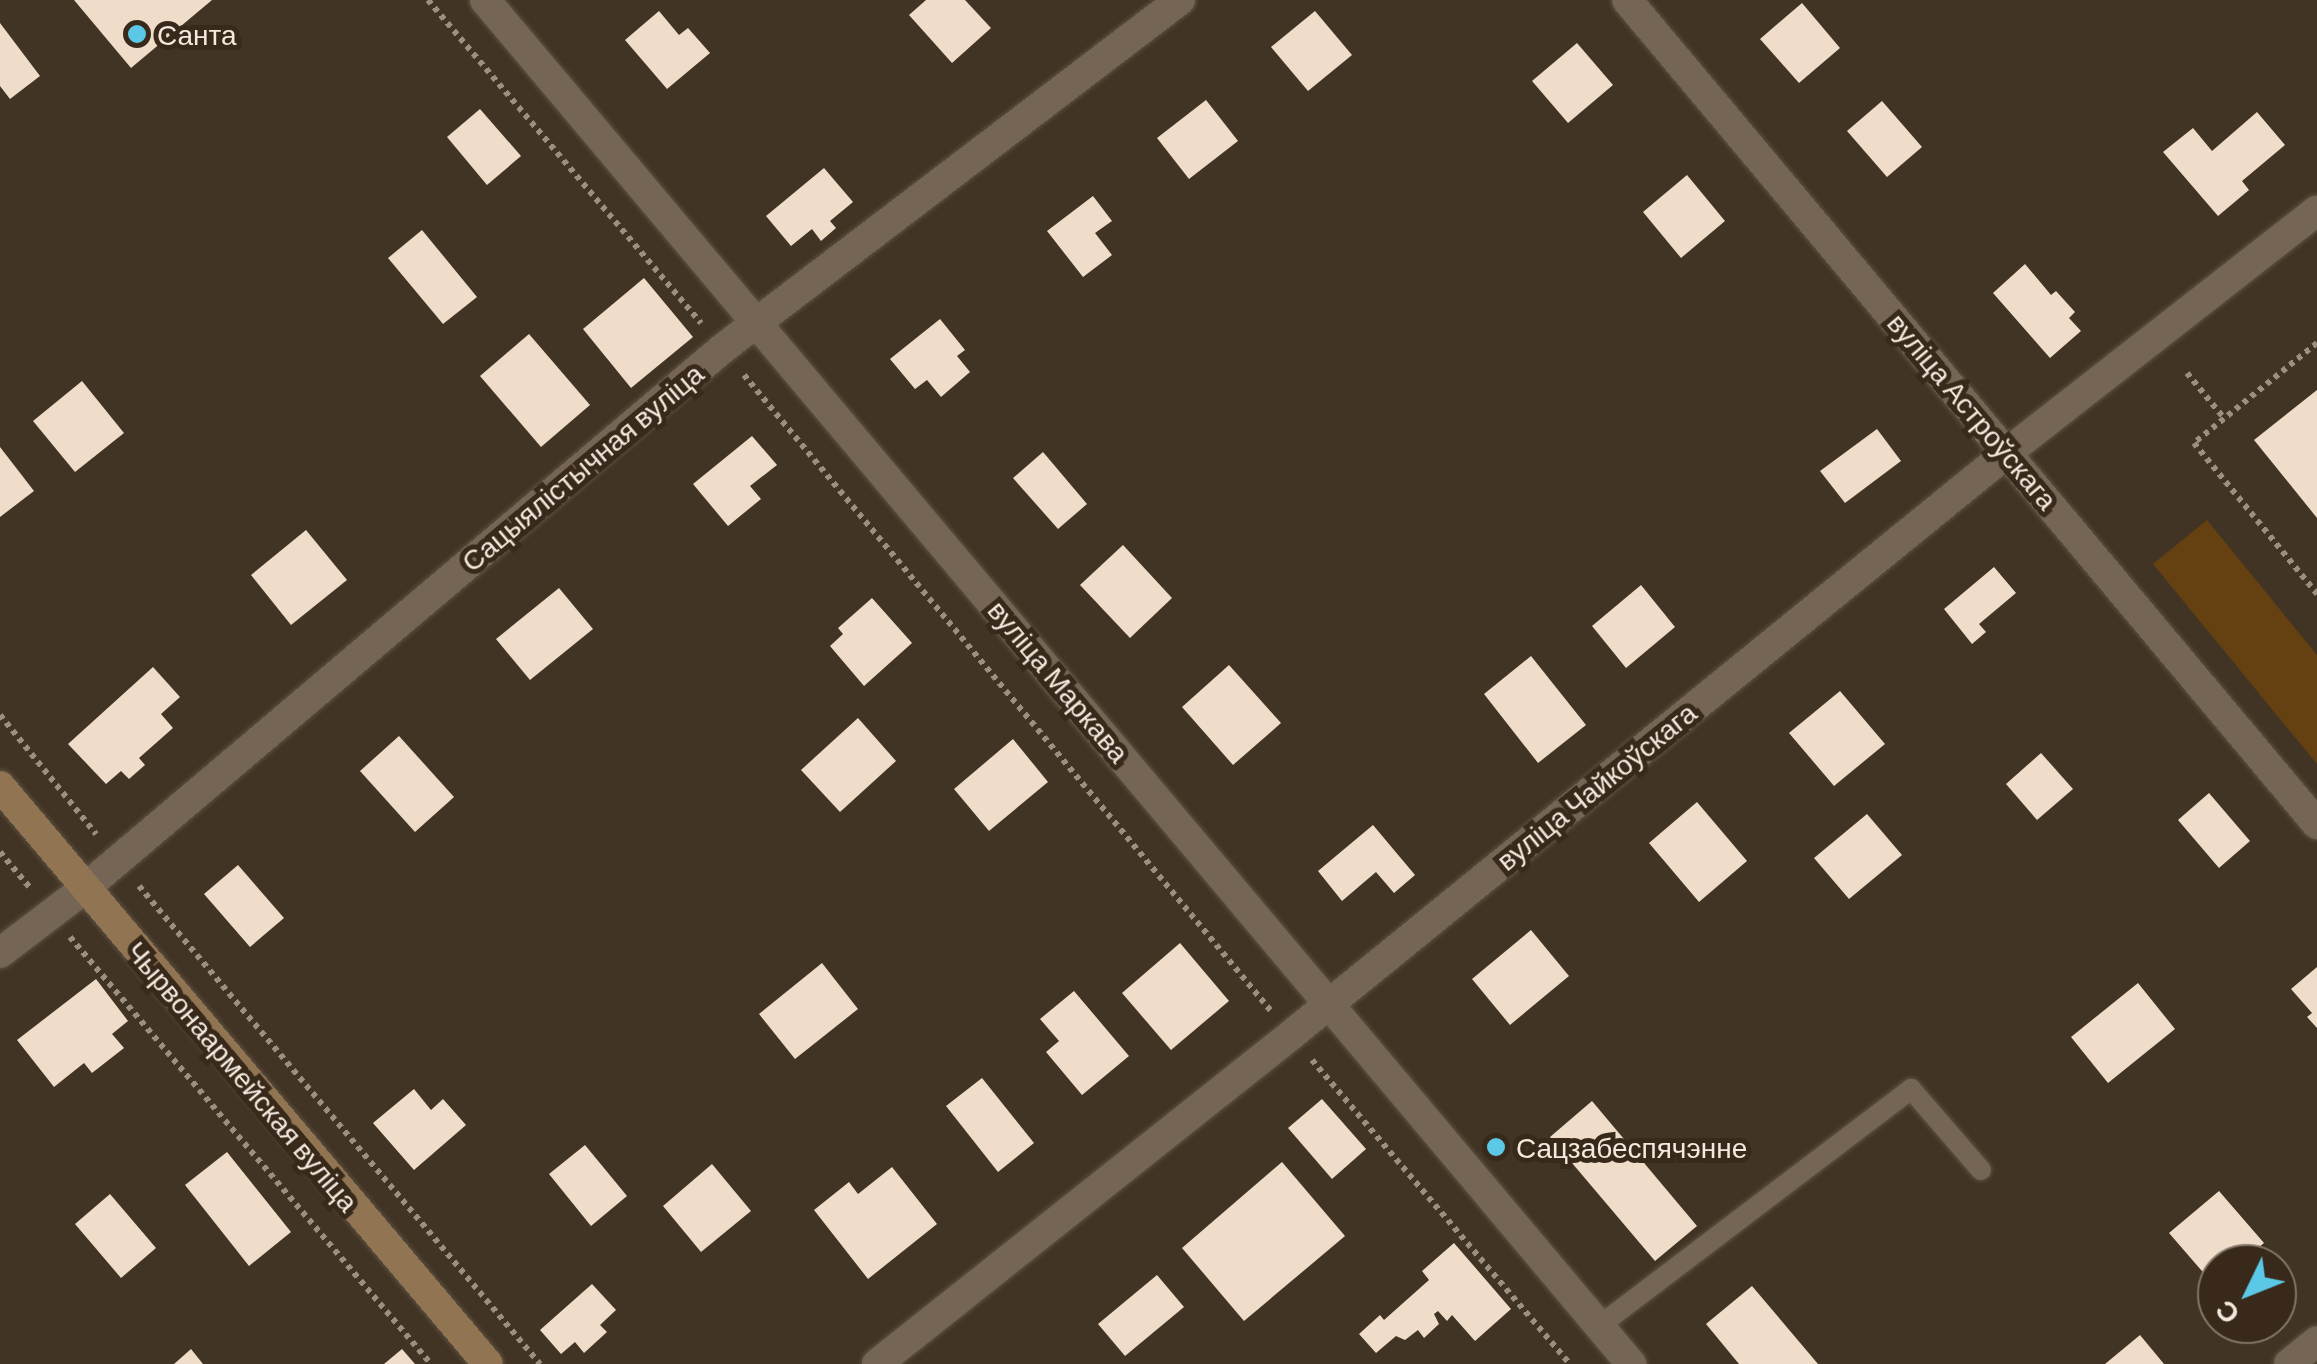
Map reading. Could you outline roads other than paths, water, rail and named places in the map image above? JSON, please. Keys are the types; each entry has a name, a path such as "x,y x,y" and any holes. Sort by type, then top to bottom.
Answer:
{"main road":[{"name":"Чырвонаармейская вуліца","path":"0,786 488,1364"}],"street":[{"name":"вуліца Маркава","path":"486,0 1630,1364"},
{"name":"Сацыялістычная вуліца","path":"0,954 84,889 722,348 1180,0"},
{"name":"вуліца Астроўскага","path":"1627,0 2317,824"},
{"name":"вуліца Чайкоўскага","path":"877,1364 1290,1035 2008,452 2317,211"},
{"path":"2289,1364 2317,1341"}],"lane":[{"path":"1599,1326 1912,1090 1981,1170"}],"place":[{"name":"Санта","path":"137,34"},
{"name":"Сацзабеспячэнне","path":"1496,1147"}]}
